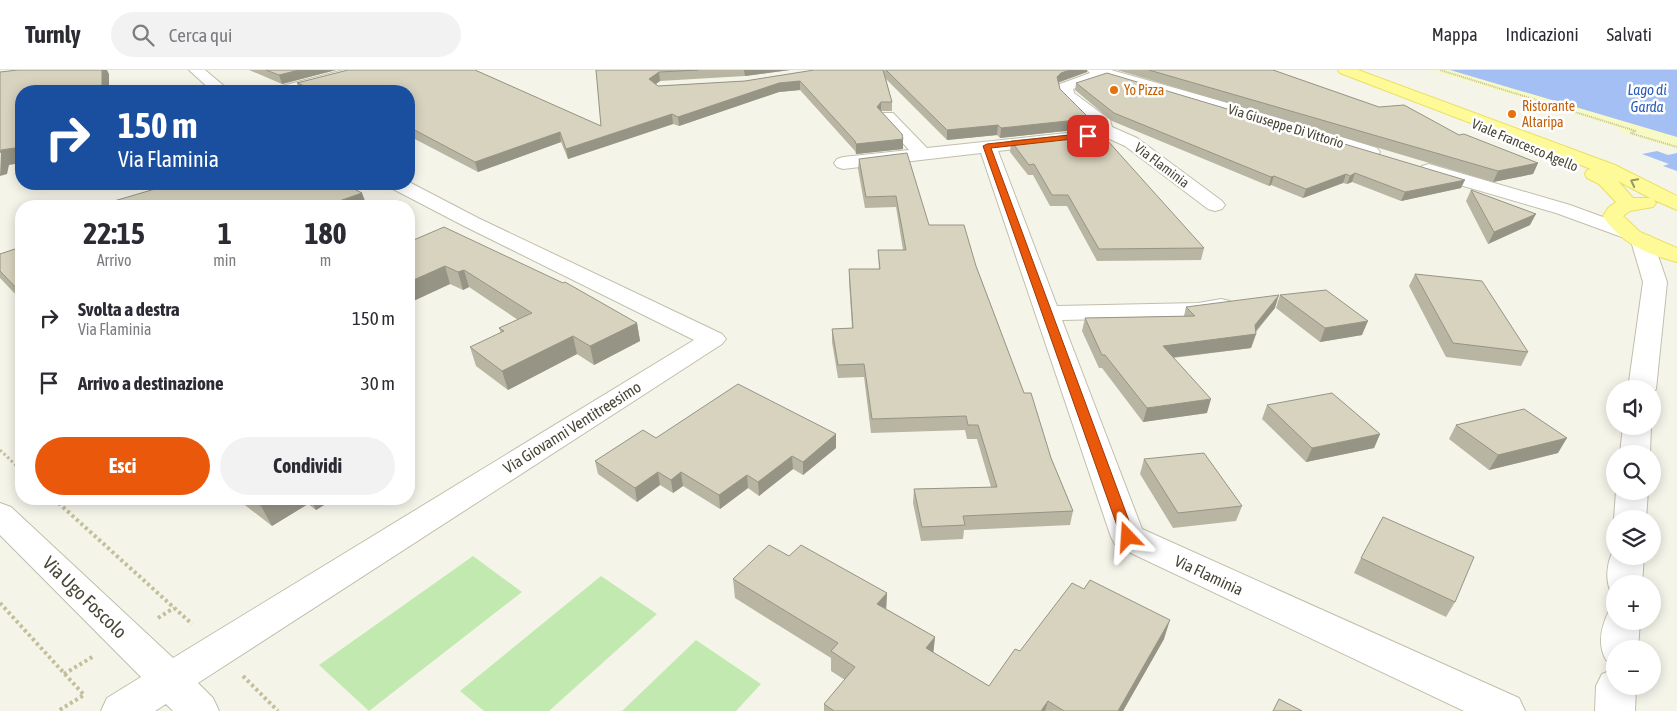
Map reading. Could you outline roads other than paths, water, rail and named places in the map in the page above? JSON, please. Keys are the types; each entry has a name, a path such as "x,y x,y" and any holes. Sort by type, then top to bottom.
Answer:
{"main road":[{"name":"Viale Francesco Agello","path":"1345,70 1608,169 1677,204"},
{"name":"Viale Francesco Agello","path":"1413,97 1606,180 1622,208"},
{"name":"Viale Francesco Agello","path":"1634,236 1617,224 1613,216 1622,208 1642,203 1677,204"},
{"path":"1634,236 1677,255"}],"street":[{"path":"196,70 212,85"},
{"path":"302,85 361,70"},
{"name":"Via Flaminia","path":"1100,72 1065,87 1066,95 1104,124 1104,130 1131,142 1215,205"},
{"name":"Via Giuseppe Di Vittorio","path":"1100,72 1261,117 1390,158"},
{"path":"887,116 922,154"},
{"path":"844,163 1088,136 1104,130"},
{"name":"Via Flaminia","path":"987,146 1128,537 1505,711"},
{"path":"1408,164 1563,209 1634,236 1666,279 1644,380"},
{"name":"Via Giovanni Ventitreesimo","path":"170,681 713,339 410,190"},
{"path":"1563,209 1622,208"},
{"path":"1048,313 1198,310 1240,304"},
{"name":"Via Ugo Foscolo","path":"0,515 170,681"},
{"path":"121,711 170,681 199,711"},
{"path":"1614,711 1615,695"}],"water":[{"name":"Lago di Garda","path":"1450,70 1677,70 1677,137"},
{"path":"1657,151 1668,155 1677,153 1677,171 1663,166 1669,164 1642,154"}],"place":[{"name":"Yo Pizza","path":"1114,90"},
{"name":"Ristorante Altaripa","path":"1512,114"}]}
